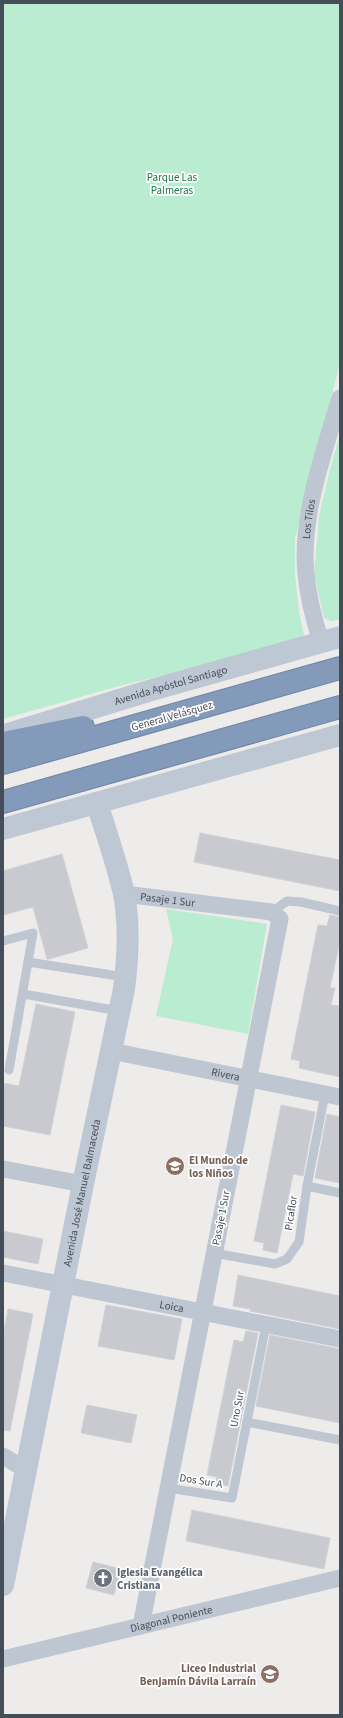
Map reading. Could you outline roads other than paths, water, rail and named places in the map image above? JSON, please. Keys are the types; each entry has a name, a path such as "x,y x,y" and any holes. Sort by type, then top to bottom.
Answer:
{"highway":[{"name":"General Velásquez","path":"3,763 340,668"},
{"path":"3,743 245,695"},
{"path":"3,802 340,707"}],"street":[{"name":"Los Tilos","path":"330,640 308,595 305,573 306,535 312,497 340,398"},
{"name":"Avenida Apóstol Santiago","path":"3,735 155,689 330,640"},
{"path":"3,829 340,735"},
{"name":"Avenida José Manuel Balmaceda","path":"3,1585 125,977 128,936 124,894 97,802"},
{"name":"Pasaje 1 Sur","path":"124,894 272,912 280,919 140,1626"},
{"name":"Rivera","path":"111,1051 333,1096"},
{"path":"3,1169 83,1184"},
{"name":"Loica","path":"3,1273 340,1339"},
{"path":"3,1456 26,1470"},
{"path":"3,1473 26,1470"},
{"name":"Diagonal Poniente","path":"3,1659 340,1578"}],"lane":[{"path":"272,912 287,901 301,902 340,912"},
{"path":"3,941 34,933 9,1070"},
{"path":"28,962 125,977"},
{"path":"23,994 119,1011"},
{"name":"Picaflor","path":"214,1253 275,1264 287,1259 299,1242 307,1186 333,1096"},
{"path":"307,1186 340,1193"},
{"name":"Uno Sur","path":"232,1498 266,1325"},
{"path":"247,1422 340,1440"},
{"name":"Dos Sur A","path":"168,1488 232,1498"}],"place":[{"name":"El Mundo de los Niños","path":"175,1166"},
{"name":"Iglesia Evangélica Cristiana","path":"103,1578"},
{"name":"Liceo Industrial Benjamín Dávila Larraín","path":"270,1674"}],"park label":[{"name":"Parque Las Palmeras","path":"172,183"}]}
